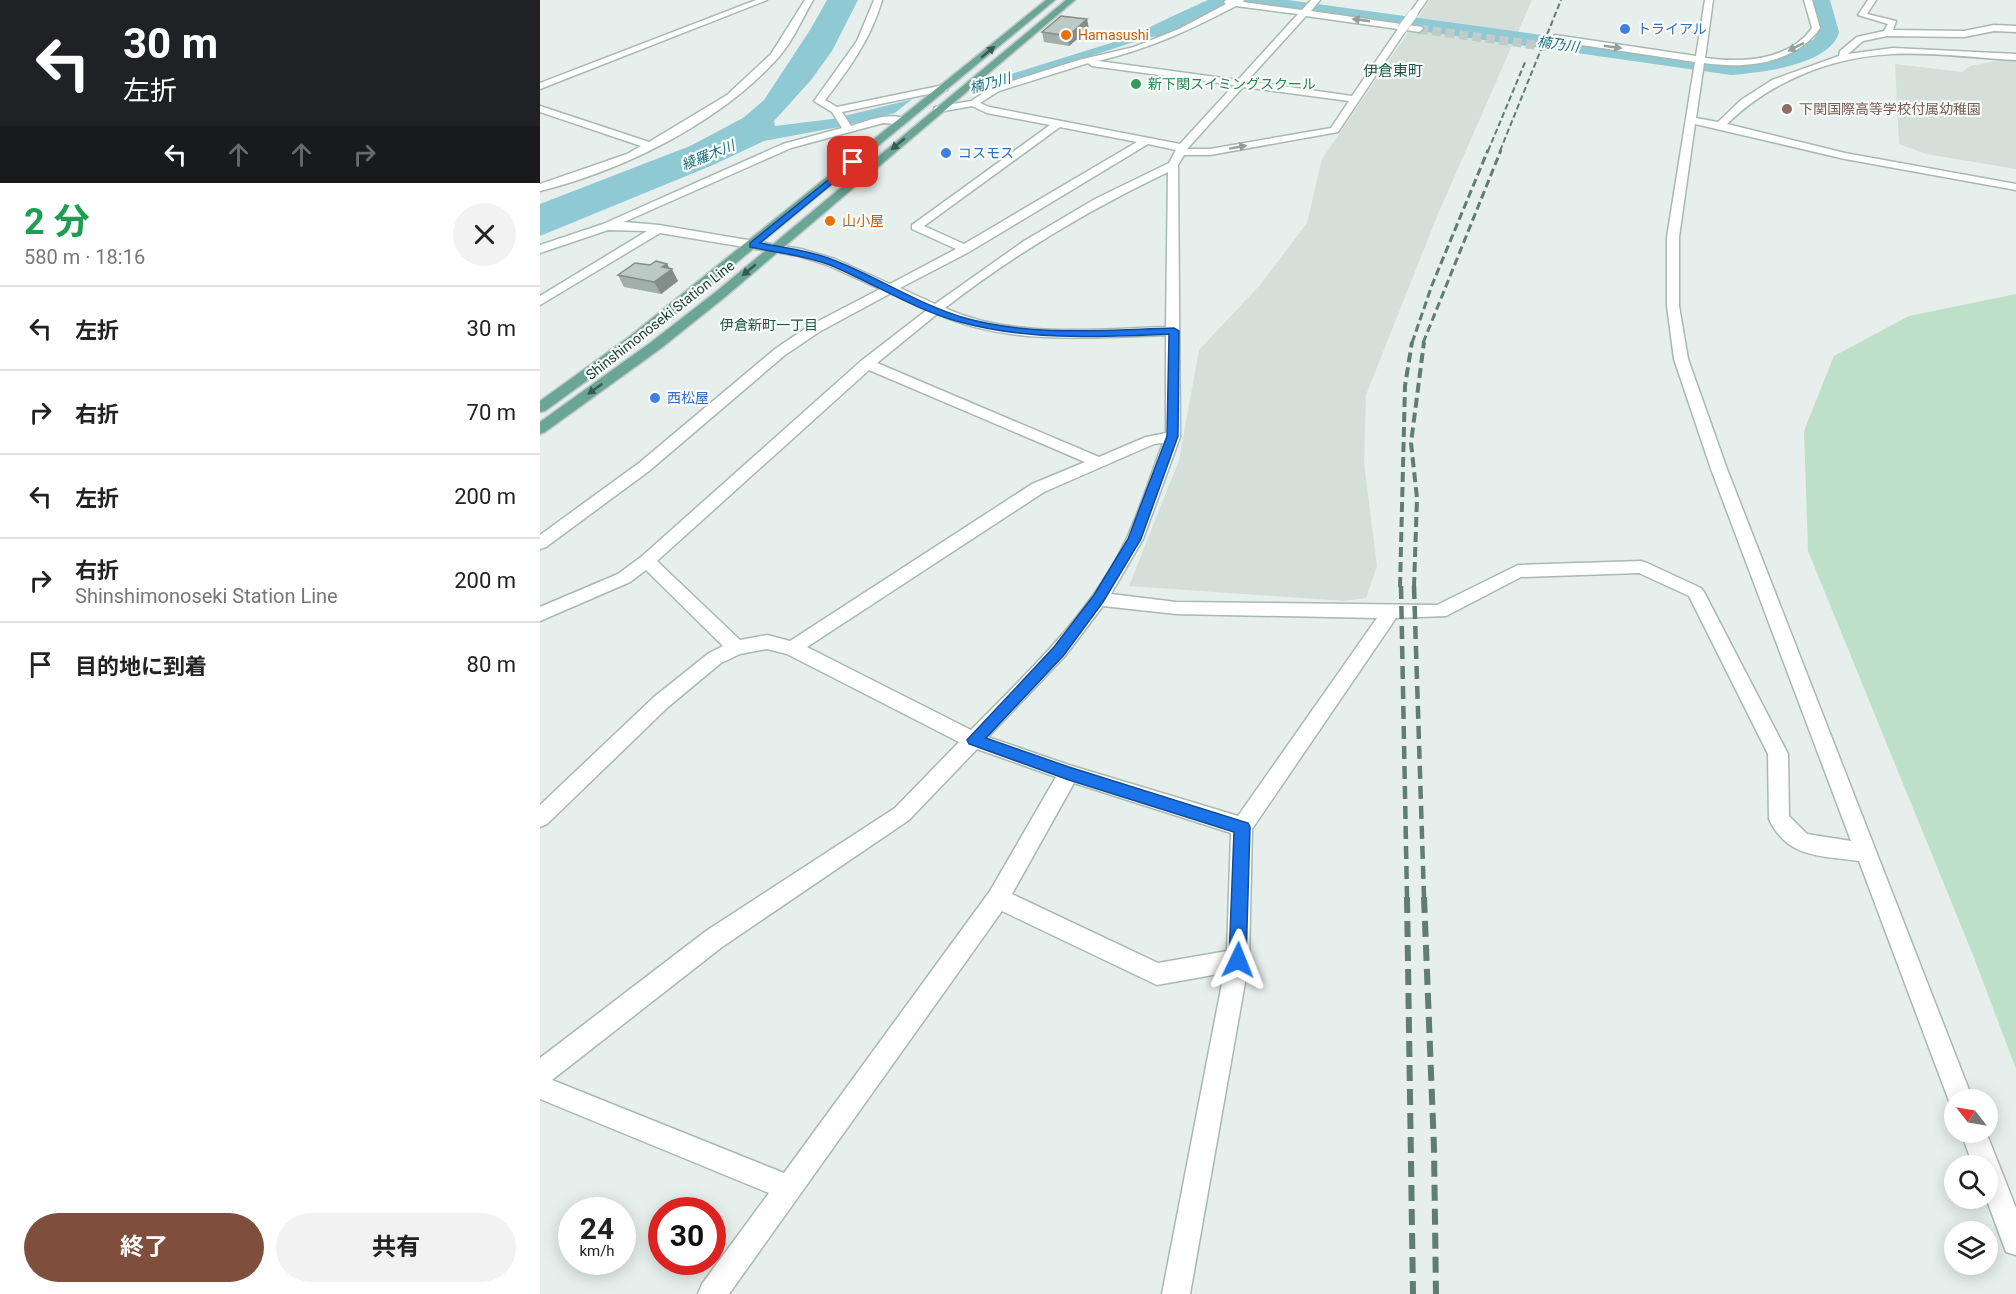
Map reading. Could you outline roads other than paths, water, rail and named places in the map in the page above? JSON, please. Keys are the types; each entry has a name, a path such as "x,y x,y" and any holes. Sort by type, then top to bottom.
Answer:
{"main road":[{"name":"Shinshimonoseki Station Line","path":"540,408 634,340 1052,0"},
{"name":"Shinshimonoseki Station Line","path":"540,429 655,346 1071,0"}],"street":[{"path":"540,86 763,0"},
{"path":"540,188 631,156 730,97 775,56 809,0"},
{"path":"847,128 837,111 819,101 857,52 875,13 878,0"},
{"path":"1215,0 1309,6"},
{"path":"1282,0 1422,25"},
{"path":"974,103 987,110 1181,150 1210,152 1334,130 1423,0"},
{"path":"1709,0 1701,65 1673,237 1673,306 1681,359 1719,469 1957,1089"},
{"path":"1553,43 1701,65 1749,63 1789,51 1812,37 1816,28 1808,0"},
{"path":"1872,0 1862,15 1893,23 1887,33"},
{"path":"941,107 974,103 996,89 1082,62 1137,49 1182,31 1236,2"},
{"path":"540,1074 565,1052 714,939 902,814 1059,651 1099,599 1135,539 1173,436 1173,165 1181,150 1309,6"},
{"path":"1844,57 1843,53 1860,39 1887,33 1964,34 1994,28 2016,29"},
{"path":"1720,125 1744,102 1775,82 1844,57 1893,51 2016,57"},
{"path":"1082,62 1355,99"},
{"path":"837,111 943,89"},
{"path":"540,109 651,146"},
{"path":"540,249 607,226 787,146 883,120 903,121"},
{"path":"1691,120 1845,156 2016,187"},
{"path":"965,249 916,227 1059,124"},
{"path":"540,543 644,467 780,352 814,329 965,249 1146,141"},
{"path":"540,614 624,578 647,561 866,364 934,309 977,278 1081,212 1146,176 1173,165"},
{"path":"607,226 626,225 659,229 775,248 831,262 961,320 1007,330 1046,334 1174,331"},
{"path":"540,301 659,229"},
{"path":"866,364 1098,462"},
{"path":"792,648 1038,488 1151,440 1173,436"},
{"path":"647,561 736,648"},
{"path":"1099,599 1176,608 1440,611 1518,572 1641,567 1695,592 1778,754 1779,819 1801,843 1865,852"},
{"path":"1176,1294 1238,960 1242,827 1391,612"},
{"path":"540,818 661,702 715,658 736,648 767,642 792,648 904,707 974,740 1069,773 1242,827"},
{"path":"712,1294 998,898 1069,773"},
{"path":"998,898 1158,974 1238,960"},
{"path":"540,1087 788,1188"},
{"path":"1998,1195 2016,1242"}],"water":[{"name":"綾羅木川","path":"827,0 858,0 832,51 811,80 774,121 775,126 832,119 995,79 1143,33 1203,8 1213,11 1168,31 980,92 839,127 764,141 713,165 540,236 540,204 690,146 743,118 764,100"}],"waterway":[{"name":"楠乃川","path":"1154,32 1181,22 1223,0"},
{"name":"楠乃川","path":"1245,0 1731,68 1784,60 1798,56 1821,44 1827,37 1828,28 1820,0"}],"tunnel":[{"path":"1419,29 1550,47"}],"railway":[{"path":"1500,151 1561,0"},
{"path":"1488,151 1526,60"},
{"path":"1412,343 1432,285 1488,150"},
{"path":"1423,343 1501,150"},
{"path":"1400,587 1405,386 1412,342"},
{"path":"1414,587 1417,498 1411,443 1424,342"},
{"path":"1401,586 1407,898"},
{"path":"1414,587 1424,898"},
{"path":"1407,897 1413,1294"},
{"path":"1424,897 1434,1148 1436,1294"}],"place":[{"name":"トライアル","path":"1625,29"},
{"name":"Hamasushi","path":"1066,35"},
{"name":"新下関スイミングスクール","path":"1136,84"},
{"name":"下関国際高等学校付属幼稚園","path":"1787,109"},
{"name":"コスモス","path":"946,153"},
{"name":"山小屋","path":"830,221"},
{"name":"西松屋","path":"655,398"}],"district":[{"name":"伊倉東町","path":"1393,71"},
{"name":"伊倉新町一丁目","path":"769,325"}]}
